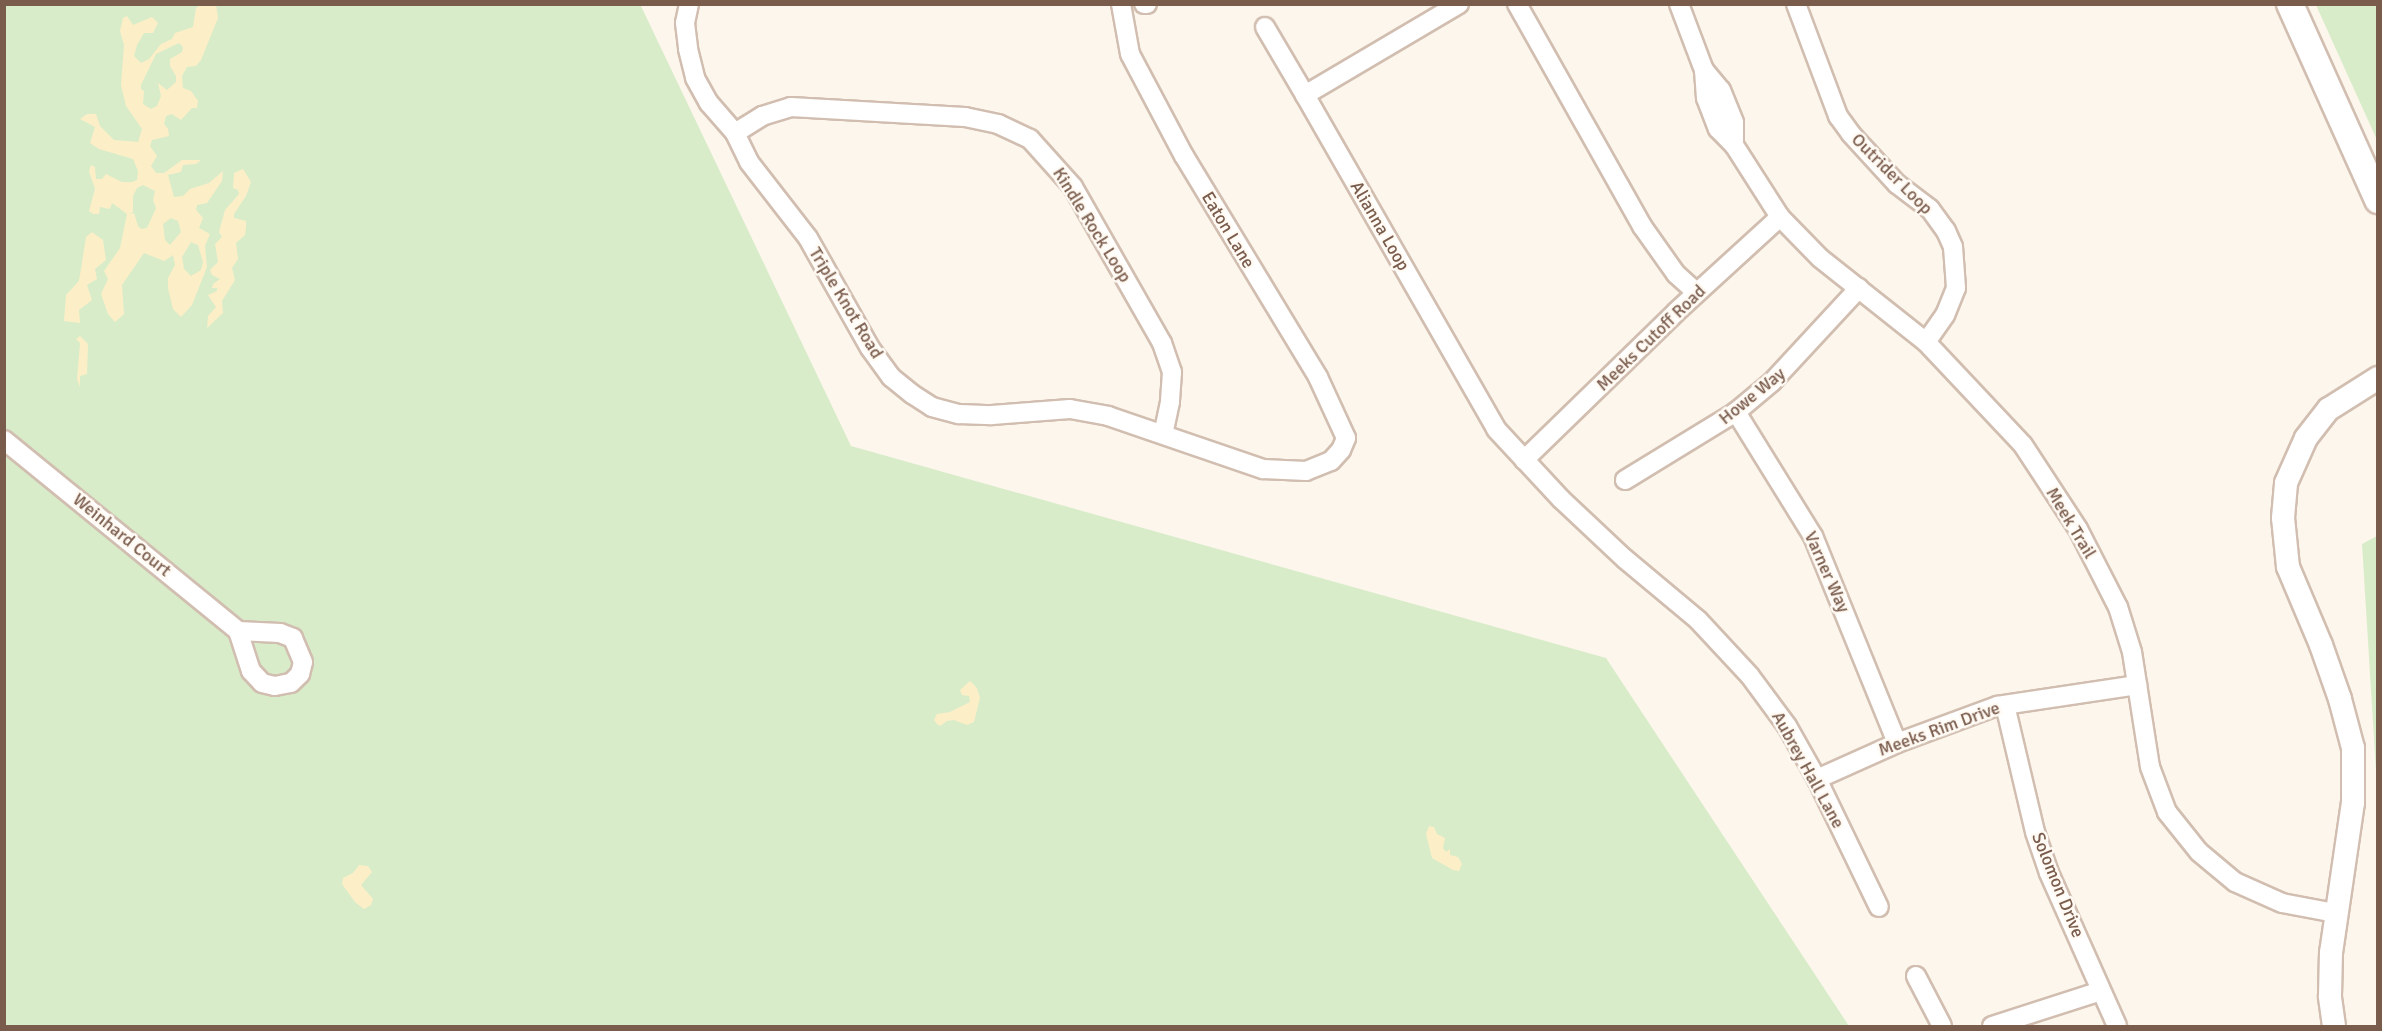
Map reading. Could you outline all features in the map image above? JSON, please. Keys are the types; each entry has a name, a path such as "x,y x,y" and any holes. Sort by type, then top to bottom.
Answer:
{"main road":[{"path":"2290,4 2378,200"}],"street":[{"name":"Triple Knot Road","path":"689,4 685,23 687,49 695,78 709,103 735,133 749,162 808,238 870,348 891,377 912,394 932,407 959,414 992,415 1070,409 1108,416 1263,469 1284,472 1306,471 1331,461 1341,450"},
{"name":"Eaton Lane","path":"1122,4 1130,54 1184,156 1318,377 1346,438 1341,450"},
{"path":"1305,95 1459,4"},
{"path":"1517,4 1642,226 1676,274 1697,293"},
{"name":"Meek Trail","path":"1679,4 1704,70 1721,90 1734,123 1734,145 1780,218 1820,258 1926,342 2023,445 2078,530 2118,607 2132,652 2150,766 2167,812 2199,852 2235,882 2283,903 2336,913"},
{"name":"Outrider Loop","path":"1796,4 1838,116 1851,134 1897,184 1930,209 1946,231 1953,248 1956,288 1946,315 1926,342"},
{"name":"Alianna Loop","path":"1265,27 1496,429 1561,499"},
{"name":"Kindle Rock Loop","path":"735,133 762,116 791,107 965,117 998,124 1030,139 1072,187 1162,343 1172,372 1170,402 1163,434"},
{"name":"Meeks Cutoff Road","path":"1524,460 1697,293 1780,218"},
{"name":"Howe Way","path":"1625,480 1736,412 1772,382 1860,288"},
{"path":"2334,1026 2331,985 2336,913 2353,803 2353,748 2329,667 2288,567 2283,518 2286,483 2306,438 2329,409 2378,378"},
{"name":"Varner Way","path":"1736,412 1813,536 1897,742"},
{"name":"Weinhard Court","path":"4,440 238,631"},
{"name":"Aubrey Hall Lane","path":"1561,499 1625,559 1698,620 1750,675 1787,726 1817,779 1880,907"},
{"name":"Meeks Rim Drive","path":"1817,779 1897,742 2005,705 2137,685"},
{"name":"Solomon Drive","path":"2005,705 2035,832 2046,863 2117,1026"},
{"path":"1916,976 1942,1026"},
{"path":"1992,1026 2101,991"}],"green space":[{"path":"640,4 851,446 1606,658 1849,1026 5,1026 5,5"},
{"path":"2316,5 2377,5 2377,140"},
{"path":"2377,536 2377,787 2362,544"}],"sand":[{"path":"201,4 216,5 218,18 201,60 196,66 187,67 182,76 183,88 191,91 198,101 197,108 192,108 181,120 172,114 166,116 164,124 169,136 152,140 150,146 157,156 151,166 156,173 164,173 182,160 201,160 196,164 183,165 181,172 168,175 174,197 183,196 190,189 209,183 223,171 222,181 207,203 197,205 196,210 203,218 199,228 210,234 205,246 207,267 192,305 181,317 173,309 168,288 168,278 175,265 173,255 164,261 144,253 122,285 124,314 115,322 108,314 101,294 108,279 104,271 120,248 127,214 112,203 110,209 100,207 99,214 89,211 95,189 89,171 91,165 95,167 96,179 102,179 106,174 122,182 132,182 137,180 138,171 133,159 99,149 90,143 95,127 80,119 87,114 96,114 100,126 114,140 138,142 142,129 126,106 121,85 124,45 120,31 123,18 127,16 133,25 152,17 158,23 153,33 144,33 137,45 134,56 141,63 149,59 161,44 172,39 175,33 193,27 196,8","holes":["179,43 183,47 182,52 170,59 176,82 167,90 158,83 161,96 157,106 151,109 143,104 144,91 141,85 156,54","143,185 155,191 153,200 156,208 147,228 141,229 134,213 129,214 133,212 133,196 137,188","171,218 178,221 181,232 170,245 165,240 163,224","191,242 198,245 203,262 201,270 191,276 184,269 182,257"]},
{"path":"243,169 251,182 246,196 234,214 234,218 246,221 245,235 236,243 238,259 232,268 235,280 222,301 223,313 207,328 208,316 216,307 208,295 217,291 217,288 212,288 213,284 220,279 212,275 210,270 218,262 215,244 222,237 219,232 225,210 239,194 238,190 233,188 234,173"},
{"path":"92,232 103,240 106,260 95,269 97,279 87,285 92,300 79,310 80,323 64,321 66,295 79,281 86,237"},
{"path":"80,336 88,344 87,374 80,376 80,387 77,379 80,343 76,339"},
{"path":"970,681 977,688 980,698 974,722 967,725 954,720 947,721 940,726 937,724 934,720 937,714 950,712 970,702 969,696 962,695 960,690"},
{"path":"1429,826 1434,827 1437,834 1445,838 1443,848 1446,852 1450,849 1450,855 1458,857 1462,864 1459,871 1432,858 1426,834"},
{"path":"359,865 368,866 372,872 361,885 373,899 371,905 364,909 355,902 342,884 343,878 353,873"}]}
